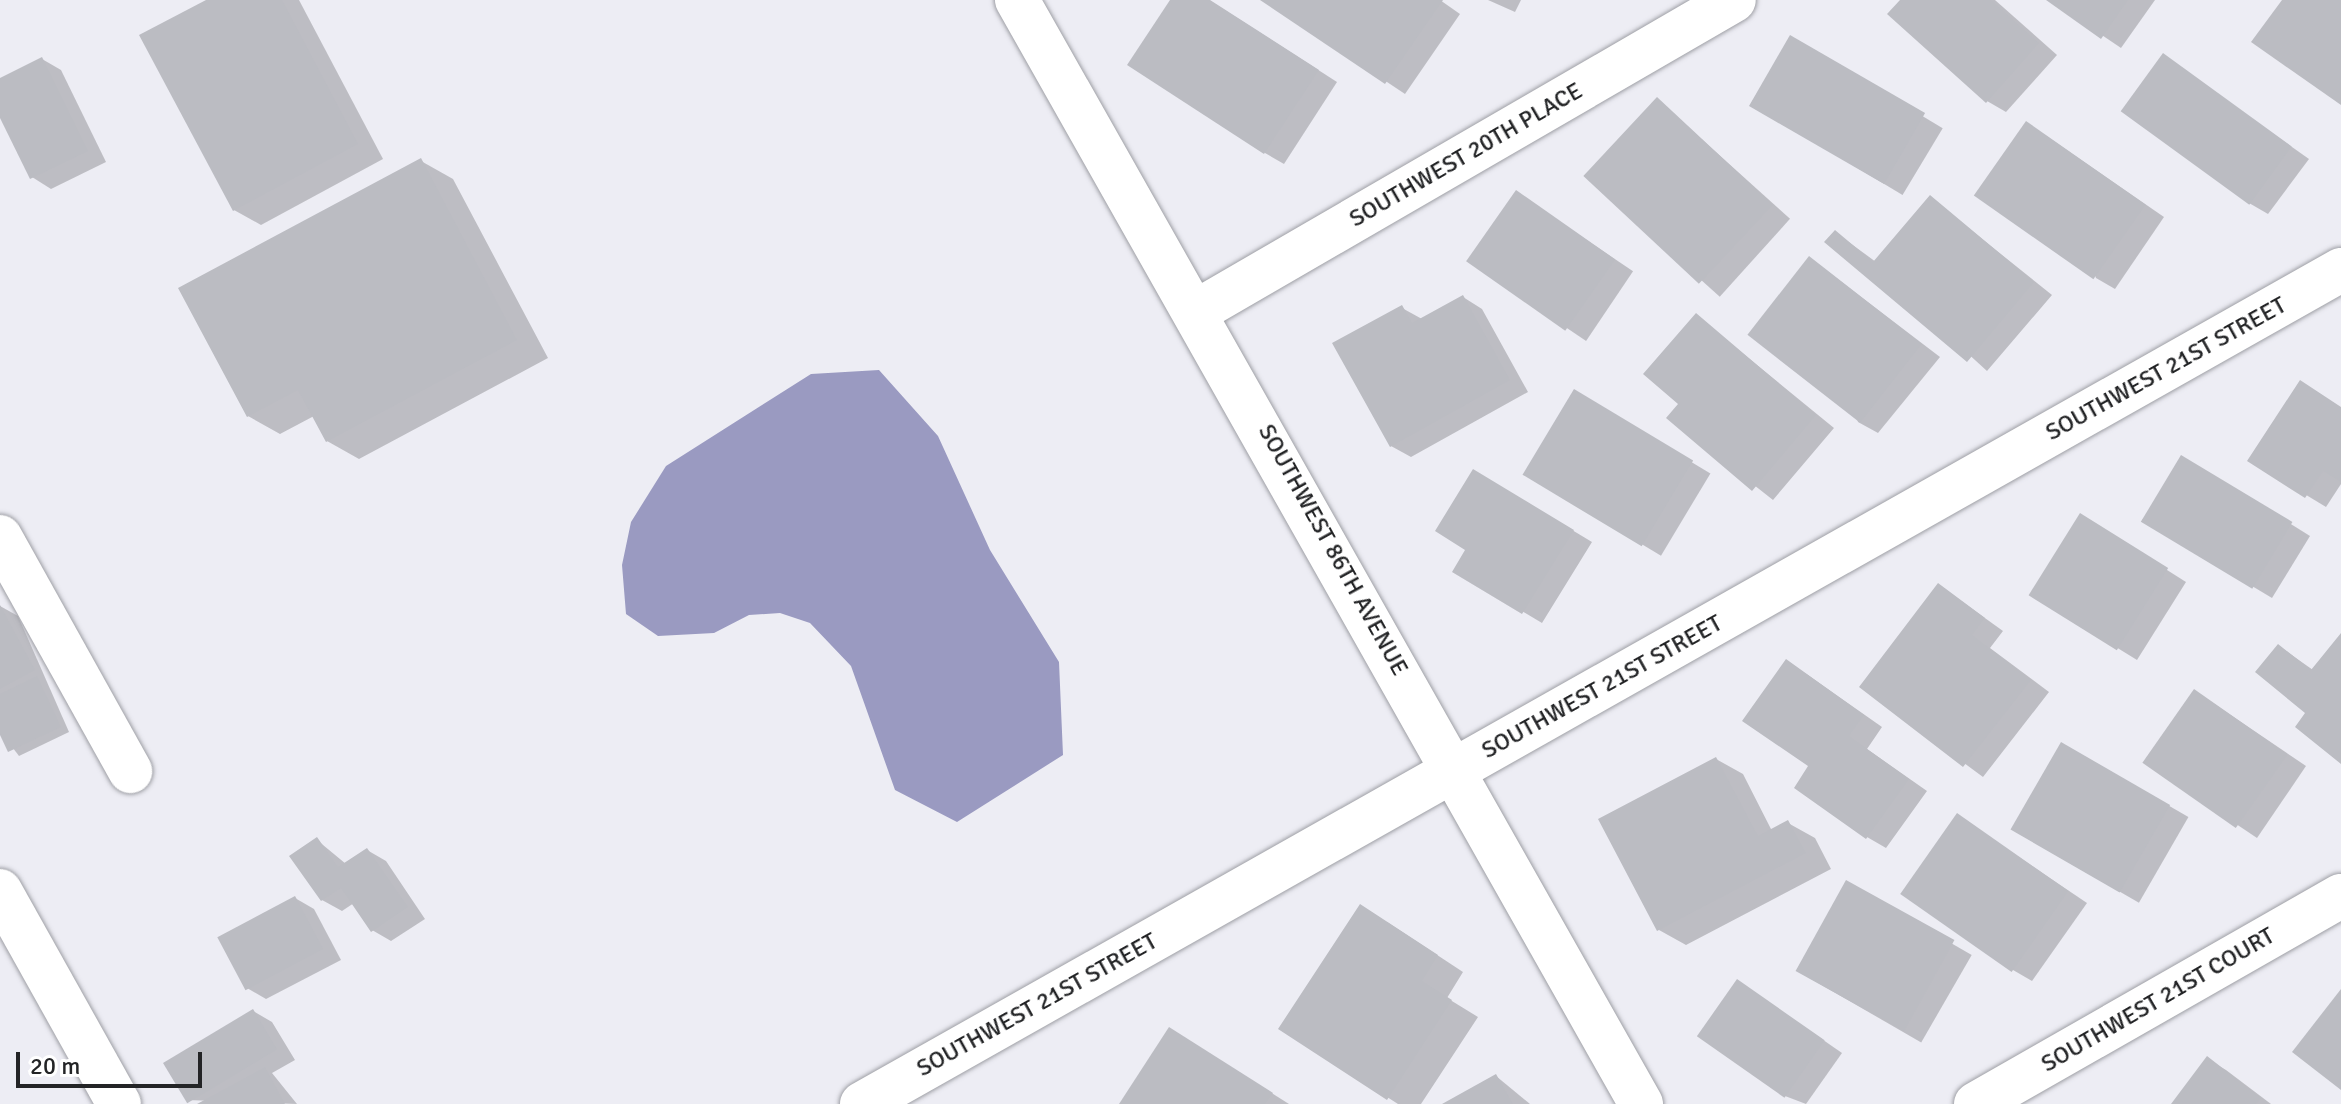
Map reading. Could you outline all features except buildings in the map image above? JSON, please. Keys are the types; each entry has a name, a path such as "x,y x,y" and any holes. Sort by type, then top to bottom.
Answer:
{"street":[{"name":"SOUTHWEST 86TH AVENUE","path":"1017,0 1199,310 1641,1104"},
{"name":"SOUTHWEST 20TH PLACE","path":"1199,310 1734,0"},
{"name":"SOUTHWEST 21ST STREET","path":"862,1104 2341,270"},
{"path":"0,537 130,771"},
{"path":"0,891 119,1104"},
{"name":"SOUTHWEST 21ST COURT","path":"1976,1104 2341,896"}],"water":[{"path":"879,370 938,436 990,550 1059,662 1063,755 957,822 895,790 851,666 810,623 780,613 749,615 714,633 658,636 626,614 622,565 631,522 666,466 811,374"}]}
